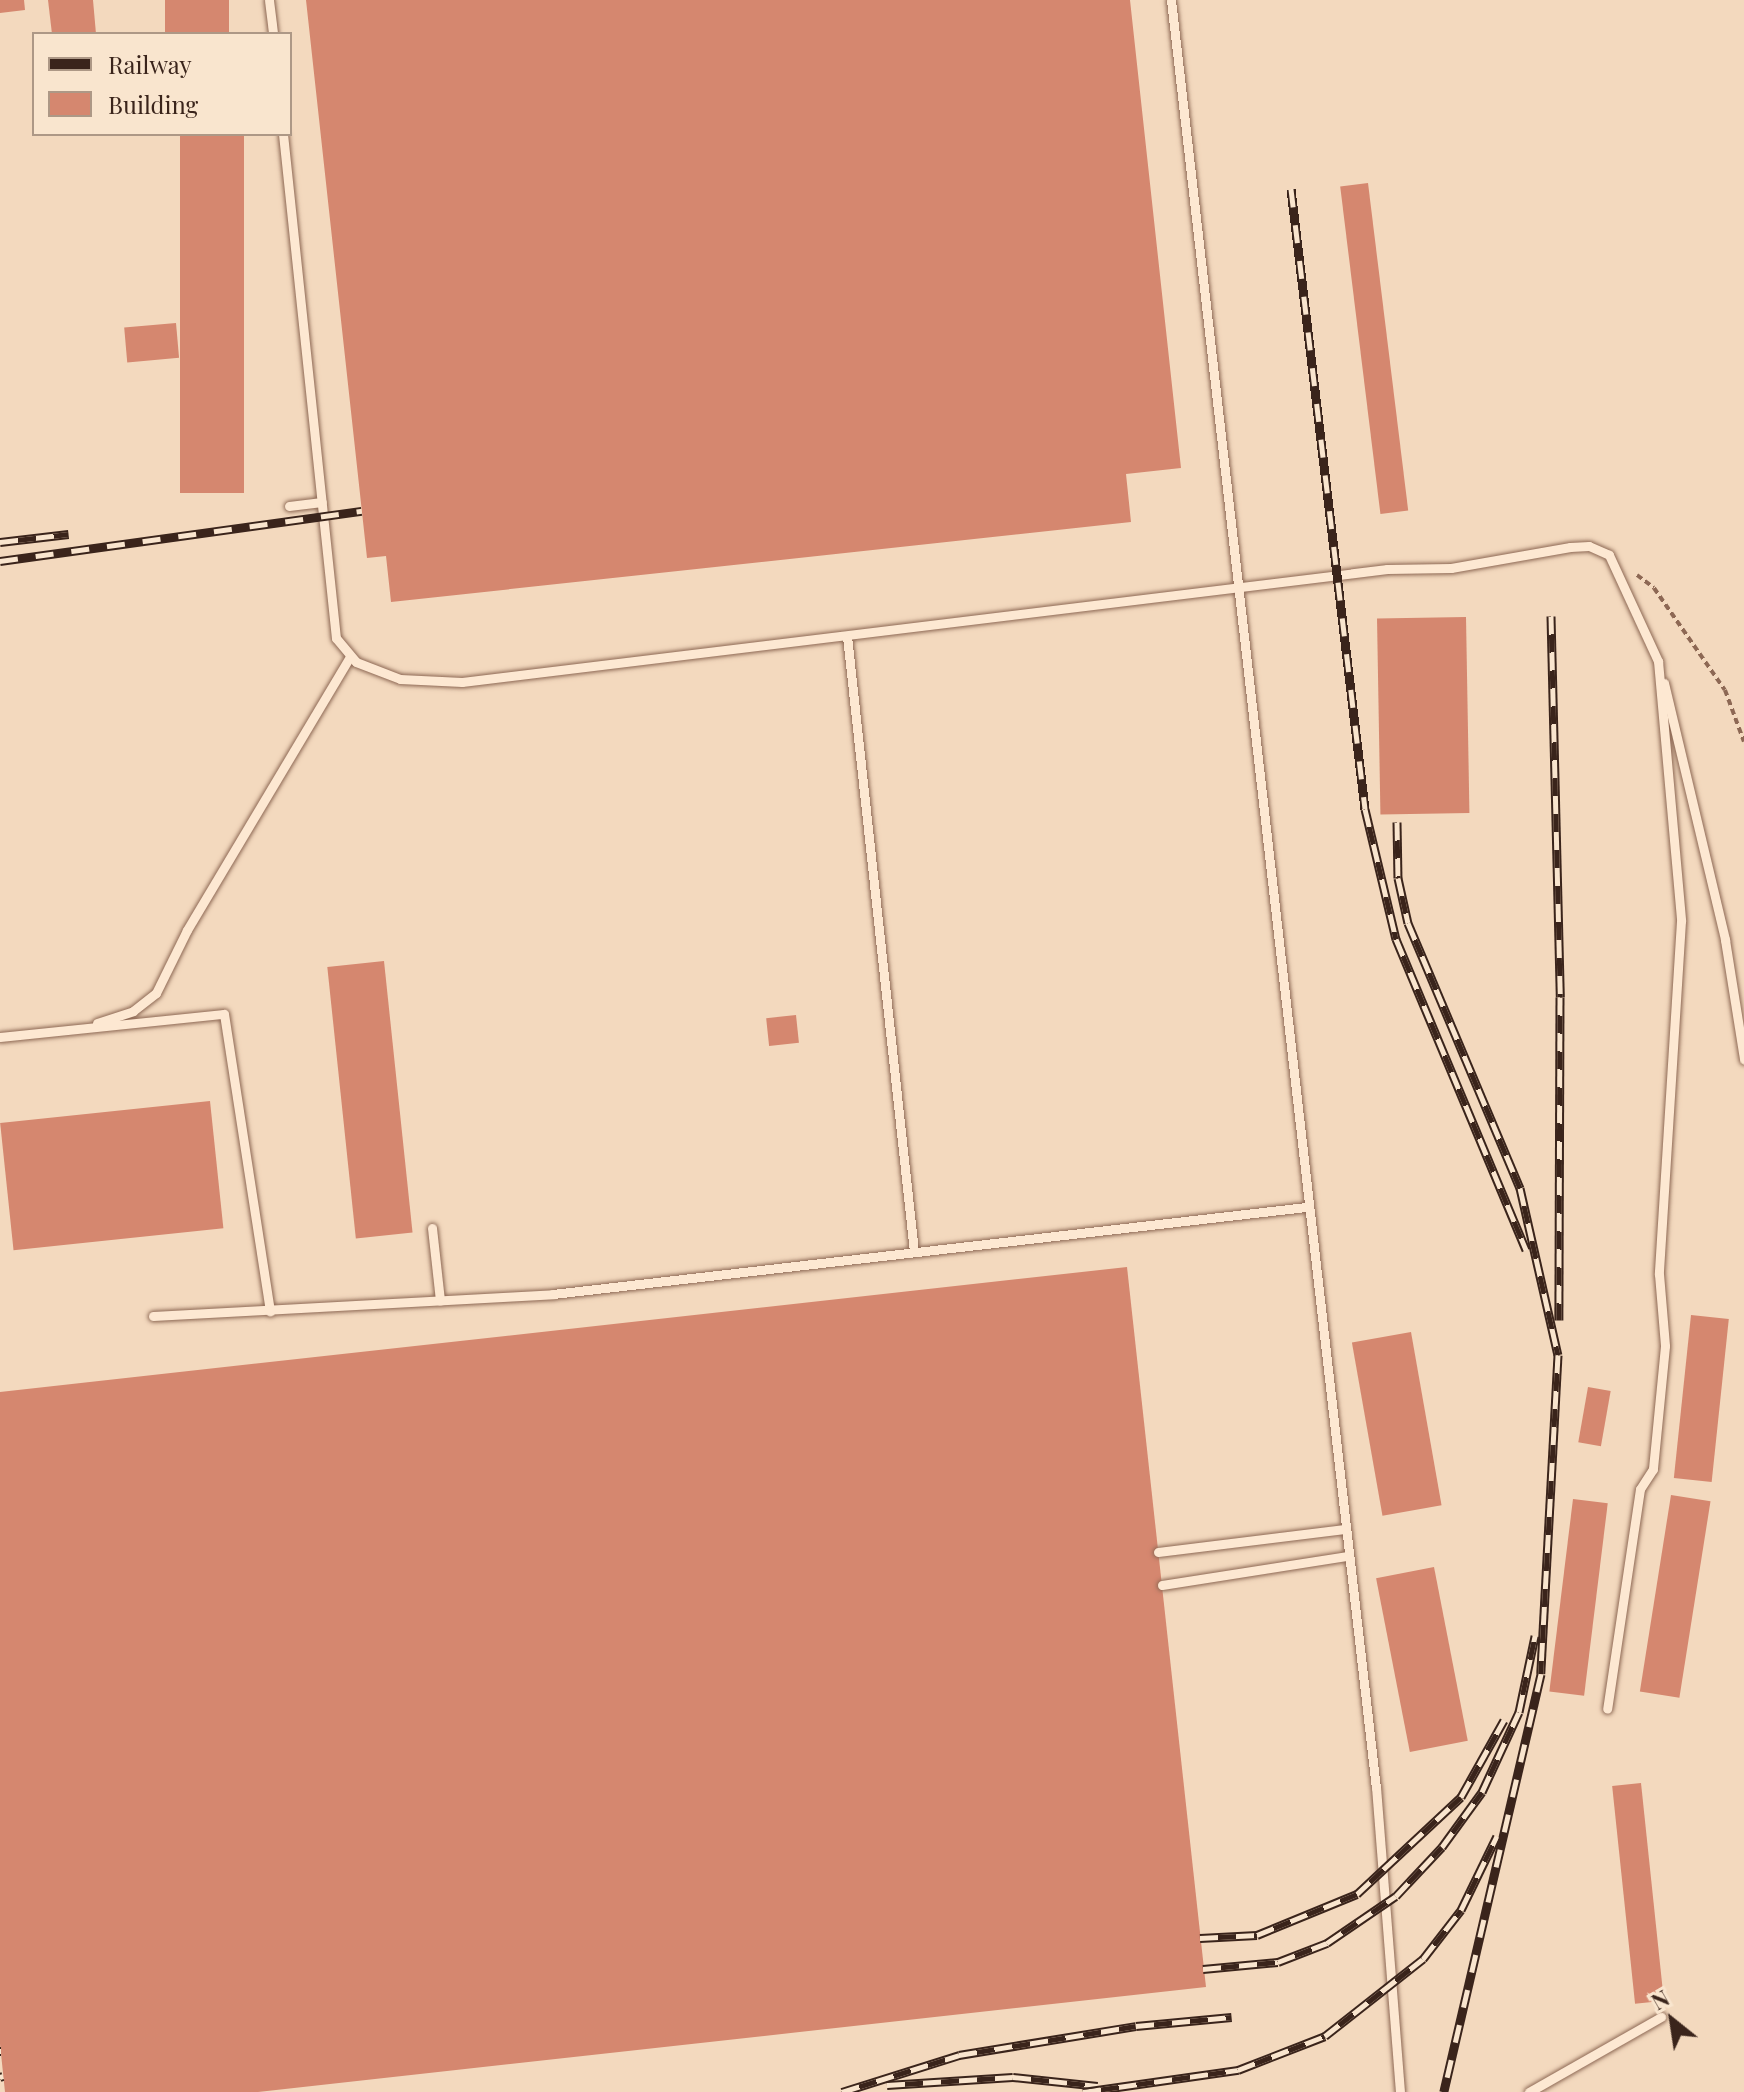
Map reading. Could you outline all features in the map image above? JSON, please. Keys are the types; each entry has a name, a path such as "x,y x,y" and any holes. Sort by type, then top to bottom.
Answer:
{"lane":[{"path":"269,0 273,32"},
{"path":"1171,0 1306,1207 1376,1787 1400,2092"},
{"path":"283,136 336,638 350,657 400,679 433,684 1236,591 1387,569 1451,568 1500,555 1589,546 1609,555 1658,661 1695,802 1744,1059"},
{"path":"289,506 322,502"},
{"path":"847,636 914,1252"},
{"path":"83,1028 133,1011 156,993 187,930 350,657"},
{"path":"1607,1709 1640,1489 1653,1469 1665,1346 1659,1274 1681,891 1658,661"},
{"path":"0,1037 224,1014 270,1311"},
{"path":"153,1316 553,1294 1306,1207"},
{"path":"432,1228 440,1301"},
{"path":"1158,1552 1345,1529"},
{"path":"1162,1585 1348,1556"},
{"path":"1529,2092 1661,2017"}],"path":[{"path":"1632,571 1654,588 1725,690 1744,742"}],"building":[{"path":"0,0 24,0 25,10 0,13"},
{"path":"48,0 93,0 96,32 52,32"},
{"path":"165,0 229,0 229,32 165,32"},
{"path":"306,0 1130,0 1181,468 1126,474 1131,522 391,602 386,556 367,558"},
{"path":"180,136 244,136 244,493 180,493"},
{"path":"1368,183 1408,511 1380,514 1340,186"},
{"path":"176,323 179,358 127,362 124,328"},
{"path":"1466,617 1469,813 1380,815 1377,619"},
{"path":"384,961 413,1233 356,1238 327,967"},
{"path":"796,1015 799,1043 769,1046 766,1018"},
{"path":"210,1101 223,1228 14,1250 0,1123"},
{"path":"1127,1267 1206,1987 258,2092 5,2092 0,2044 0,1392"},
{"path":"1691,1315 1729,1319 1712,1482 1674,1478"},
{"path":"1411,1332 1442,1505 1382,1516 1352,1342"},
{"path":"1588,1387 1611,1391 1601,1446 1578,1442"},
{"path":"1671,1495 1711,1501 1679,1698 1640,1692"},
{"path":"1573,1499 1608,1503 1584,1696 1549,1692"},
{"path":"1434,1567 1468,1741 1410,1752 1376,1578"},
{"path":"1641,1783 1664,2001 1635,2004 1612,1786"}],"railway":[{"path":"1291,189 1365,809 1396,939 1526,1250"},
{"path":"0,561 362,511"},
{"path":"0,542 69,534"},
{"path":"1551,616 1560,997 1559,1320"},
{"path":"1397,822 1398,878 1408,923 1520,1188 1558,1355 1541,1674 1444,2092"},
{"path":"1203,1969 1278,1962 1327,1943 1396,1896 1442,1847 1482,1792 1519,1712 1535,1636"},
{"path":"1200,1938 1257,1935 1357,1894 1461,1797 1504,1720"},
{"path":"1083,2092 1238,2070 1325,2036 1423,1959 1461,1910 1497,1836"},
{"path":"842,2092 959,2055 1136,2026 1232,2017"},
{"path":"887,2085 1013,2077 1098,2086"}]}
